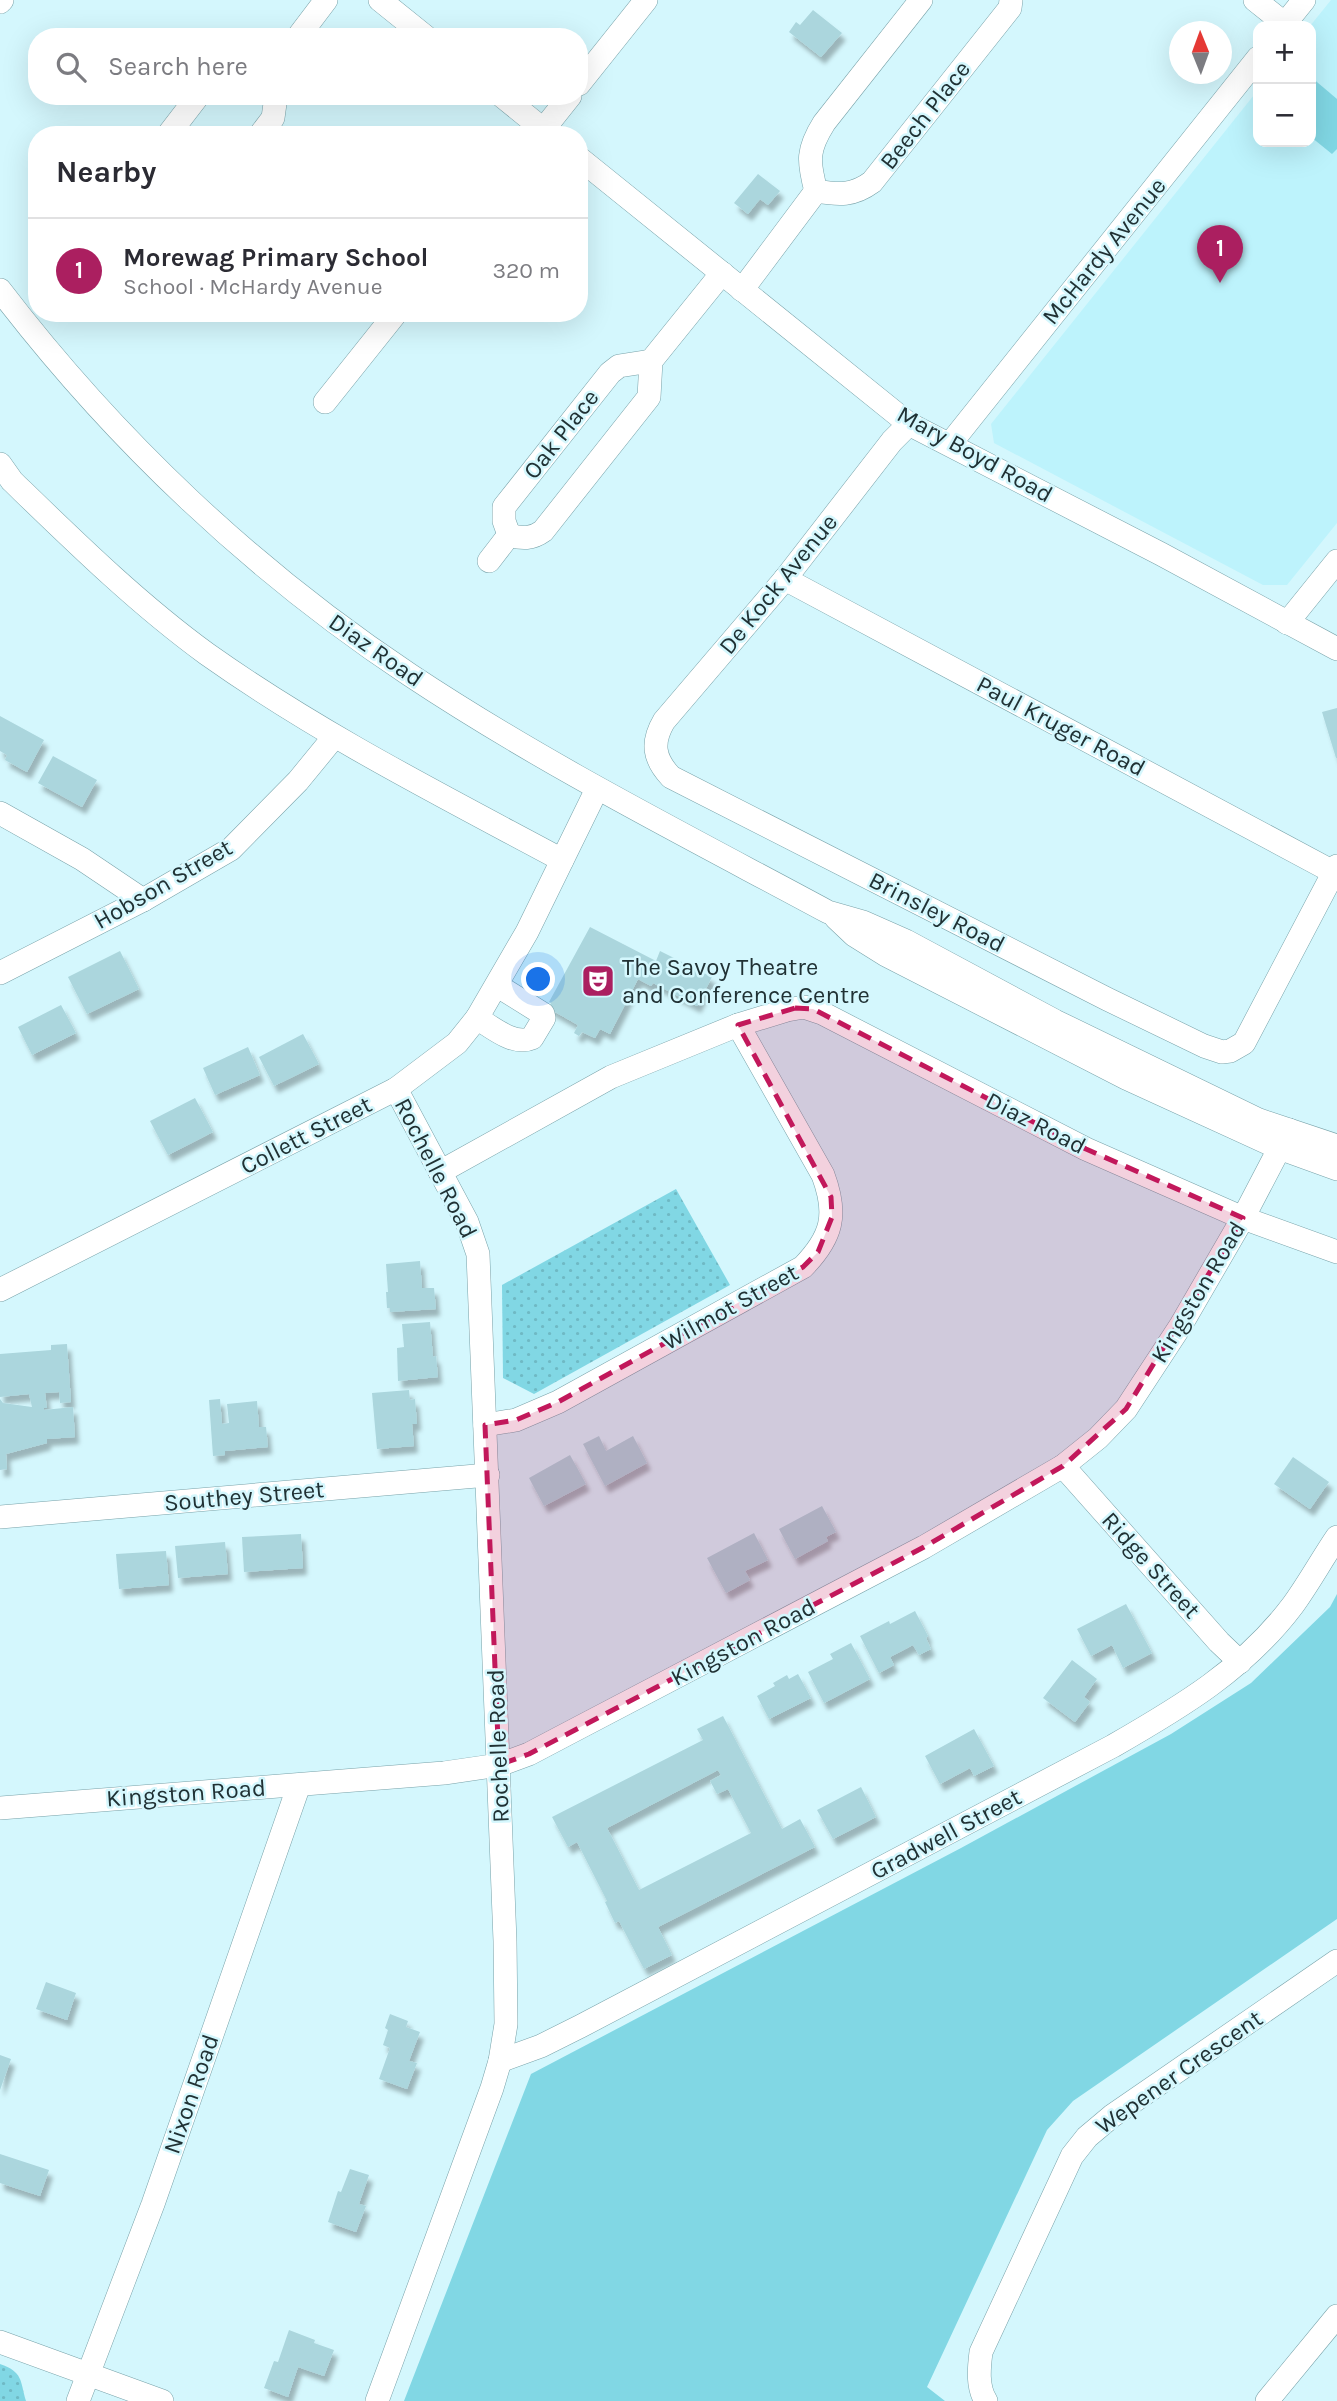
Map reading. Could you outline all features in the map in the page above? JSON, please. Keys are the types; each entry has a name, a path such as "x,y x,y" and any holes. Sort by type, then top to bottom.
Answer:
{"street":[{"path":"305,28 326,0"},
{"path":"380,0 415,28"},
{"path":"588,73 646,0"},
{"path":"742,290 816,191 809,155 813,140 921,0"},
{"name":"Beech Place","path":"816,191 848,195 860,191 872,182 1010,8 1011,0"},
{"path":"1255,0 1279,21"},
{"path":"1287,21 1304,0"},
{"name":"McHardy Avenue","path":"950,444 1253,64"},
{"path":"175,126 191,105"},
{"path":"267,126 273,118 275,105"},
{"path":"512,105 536,126"},
{"path":"549,126 564,105"},
{"name":"Mary Boyd Road","path":"588,165 909,424 1337,649"},
{"path":"651,361 722,273"},
{"name":"Diaz Road","path":"0,290 88,397 188,498 334,621 409,674 483,722 597,789 828,912 863,922 906,941 1055,1021 1259,1120 1284,1139 1337,1169"},
{"path":"325,402 389,322"},
{"name":"Oak Place","path":"651,361 649,397 543,531 526,538 509,535 504,521 504,507 610,373 619,366 651,361"},
{"name":"De Kock Avenue","path":"654,748 657,732 664,721 785,579 892,441 909,424"},
{"path":"4,479 168,624 207,654 334,737 562,860"},
{"path":"489,561 509,535"},
{"path":"1287,624 1337,561"},
{"name":"Paul Kruger Road","path":"785,579 1336,871"},
{"name":"Hobson Street","path":"0,973 143,900 231,849 299,781 334,737"},
{"name":"Brinsley Road","path":"654,748 658,761 671,777 1204,1046 1222,1052 1244,1043 1336,871"},
{"name":"Collett Street","path":"0,1290 396,1089 441,1057 457,1043 498,986 597,789"},
{"path":"0,813 82,859 143,900"},
{"path":"477,1018 518,1041 532,1038 544,1018 543,1014 498,986"},
{"name":"Diaz Road","path":"738,1025 795,1008 813,1009 1086,1149 1242,1218 1337,1252"},
{"path":"440,1172 611,1077 738,1025"},
{"name":"Wilmot Street","path":"485,1425 516,1420 558,1402 803,1267 818,1252 832,1217 831,1197 823,1175 738,1025"},
{"name":"Rochelle Road","path":"377,2401 492,2088 506,2024 499,1765 478,1254 467,1222 396,1089"},
{"name":"Diaz Road","path":"1284,1139 1337,1146"},
{"name":"Kingston Road","path":"0,1808 444,1773 499,1765 529,1754 924,1547 1063,1466 1098,1438 1126,1409 1181,1325 1284,1139"},
{"name":"Ridge Street","path":"1063,1466 1219,1642 1240,1662"},
{"name":"Southey Street","path":"0,1517 488,1475"},
{"name":"Gradwell Street","path":"500,2061 541,2046 581,2026 1113,1746 1197,1697 1240,1662 1292,1606 1337,1537"},
{"name":"Nixon Road","path":"78,2401 153,2204 299,1785"},
{"name":"Wepener Crescent","path":"986,2401 982,2395 979,2373 981,2352 1072,2156 1087,2137 1112,2116 1337,1961"},
{"path":"1267,2401 1337,2316"},
{"path":"0,2342 162,2401"}],"highlighted area":[{"path":"795,1008 813,1009 1086,1149 1243,1218 1126,1409 1063,1466 924,1547 529,1754 499,1765 485,1425 516,1420 558,1402 803,1267 818,1252 832,1217 831,1197 738,1025"}],"shaded area":[{"path":"1331,0 1337,0 1337,523 1287,585 1263,585 994,443 991,424 1253,96 1253,147 1316,147 1314,21"},
{"path":"1316,81 1337,99 1337,149 1332,154 1316,141"},
{"path":"676,1189 730,1285 534,1394 503,1378 502,1285"},
{"path":"1337,1594 1337,1919 1073,2101 1047,2130 927,2387 945,2401 404,2401 531,2074 961,1848 1171,1734 1251,1683 1330,1607"},
{"path":"0,2364 17,2374 26,2401 0,2401"}],"building":[{"path":"813,10 842,33 821,57 789,32 796,22 800,25"},
{"path":"758,174 780,191 768,205 760,199 748,214 734,203"},
{"path":"1337,708 1337,758 1336,758 1322,712"},
{"path":"0,716 44,740 27,772 5,760 7,755 0,751"},
{"path":"53,756 97,780 82,807 38,783"},
{"name":"The Savoy Theatre and Conference Centre","path":"590,927 656,961 660,951 712,977 697,1006 653,983 651,986 638,979 610,1034 600,1029 595,1038 582,1032 579,1036 574,1033 578,1025 548,1008"},
{"path":"120,951 139,989 87,1014 68,977"},
{"path":"61,1005 76,1033 32,1055 18,1027"},
{"path":"303,1034 319,1064 274,1086 259,1057"},
{"path":"248,1047 260,1075 215,1095 203,1068"},
{"path":"195,1098 213,1132 168,1155 150,1121"},
{"path":"420,1261 422,1288 434,1288 436,1309 390,1312 390,1308 387,1308 386,1264"},
{"path":"430,1322 438,1377 398,1381 397,1348 404,1347 402,1324"},
{"path":"67,1344 71,1402 60,1403 59,1392 45,1393 47,1408 44,1410 73,1407 75,1437 47,1439 47,1443 6,1454 7,1469 0,1470 0,1399 3,1403 32,1407 29,1394 0,1397 0,1354 51,1350 51,1345"},
{"path":"409,1390 410,1400 415,1399 417,1424 412,1424 414,1446 377,1449 372,1393"},
{"path":"220,1399 222,1424 229,1423 227,1404 257,1401 259,1427 266,1427 268,1447 225,1451 225,1455 213,1456 209,1400"},
{"path":"599,1436 606,1451 633,1436 647,1463 605,1486 583,1444"},
{"path":"570,1455 586,1484 544,1506 529,1478"},
{"path":"1293,1457 1329,1482 1310,1509 1274,1484"},
{"path":"822,1506 836,1532 826,1537 828,1541 795,1559 779,1529"},
{"path":"754,1533 768,1560 745,1571 750,1580 726,1593 707,1558"},
{"path":"301,1534 303,1568 244,1572 242,1537"},
{"path":"225,1542 228,1574 178,1578 175,1546"},
{"path":"166,1551 169,1585 119,1589 116,1554"},
{"path":"1126,1604 1152,1653 1123,1668 1112,1645 1091,1656 1077,1629"},
{"path":"915,1611 928,1636 926,1638 931,1649 919,1655 913,1645 890,1657 894,1665 879,1673 860,1636"},
{"path":"851,1643 870,1679 824,1703 808,1672 833,1659 830,1654"},
{"path":"1072,1660 1097,1679 1084,1697 1090,1702 1075,1722 1043,1698"},
{"path":"798,1674 811,1698 769,1719 757,1696 775,1686 773,1683 787,1675 789,1679"},
{"path":"723,1716 782,1829 800,1819 815,1847 658,1927 672,1955 644,1969 619,1921 615,1923 605,1902 607,1901 577,1842 568,1847 552,1817 703,1740 697,1729","holes":["718,1770 721,1775 710,1781 717,1794 728,1789 751,1833 639,1890 607,1828"]},
{"path":"974,1729 994,1766 974,1776 970,1768 940,1784 925,1756"},
{"path":"861,1787 876,1817 833,1839 817,1810"},
{"path":"46,1982 76,1993 67,2020 36,2009"},
{"path":"390,2014 408,2021 406,2027 420,2032 409,2061 417,2063 407,2089 379,2079 390,2048 383,2045"},
{"path":"0,2055 11,2059 0,2090"},
{"path":"0,2154 49,2170 40,2196 0,2183"},
{"path":"350,2169 369,2175 359,2204 366,2206 356,2232 328,2222 338,2191 341,2192"},
{"path":"289,2330 334,2350 324,2376 298,2367 288,2397 264,2388 274,2361 278,2362"}],"place":[{"name":"Morewag Primary School","path":"1220,283"},
{"name":"The Savoy Theatre and Conference Centre","path":"598,981"}]}
